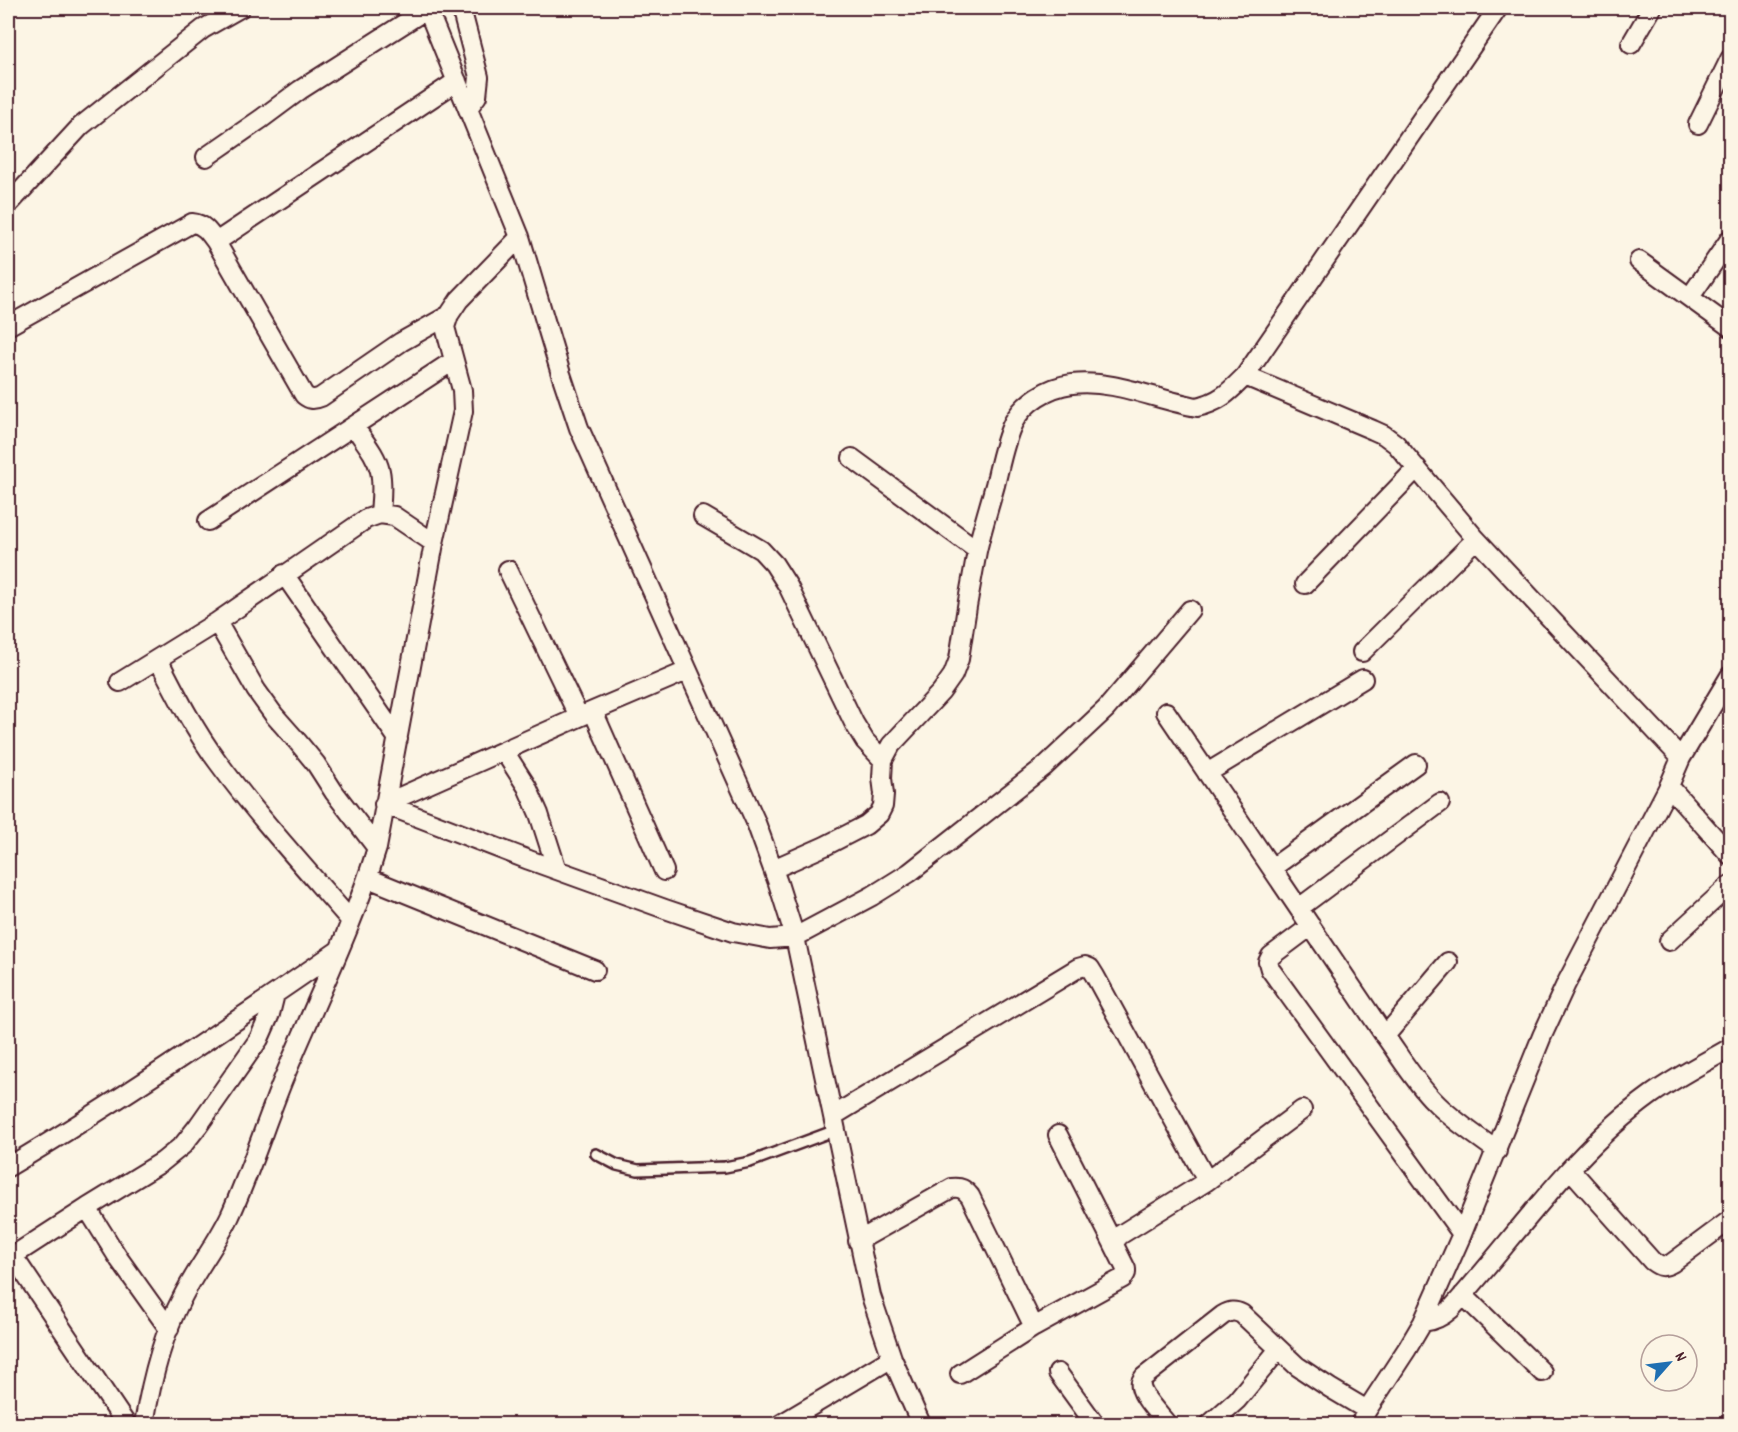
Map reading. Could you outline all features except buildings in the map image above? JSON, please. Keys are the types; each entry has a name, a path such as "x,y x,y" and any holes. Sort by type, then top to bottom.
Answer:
{"street":[{"path":"8,205 81,126 203,28 238,8"},
{"path":"206,157 300,90 427,8 520,237 579,428 755,820 773,869 795,937 871,1296 892,1358 921,1425"},
{"path":"461,8 479,77 477,96 468,108"},
{"path":"773,869 866,825 879,814 885,794 882,778 883,760 891,745 941,692 953,675 958,659 977,549 1003,452 1013,423 1026,405 1039,396 1062,386 1087,383 1111,386 1197,407 1211,404 1223,397 1245,376 1498,8"},
{"path":"1631,44 1652,8"},
{"path":"1698,124 1731,59"},
{"path":"216,242 457,81"},
{"path":"8,326 192,223 206,228 216,242 304,395 309,399 315,400 321,397 401,342 449,315"},
{"path":"144,1425 168,1329 182,1298 230,1216 368,878 377,848 434,543 463,411 462,390 445,327 449,315 459,300 520,237"},
{"path":"1690,297 1731,239"},
{"path":"1639,261 1731,327"},
{"path":"208,521 453,361"},
{"path":"1245,376 1384,435 1396,444 1476,540 1682,758"},
{"path":"354,426 374,456 380,471 380,514"},
{"path":"852,458 977,549"},
{"path":"1305,584 1417,468"},
{"path":"120,682 218,622 366,519 380,514 394,516 434,543"},
{"path":"703,516 761,550 774,564 788,586 854,723 865,741 883,760"},
{"path":"1362,652 1476,540"},
{"path":"508,570 586,714 664,871"},
{"path":"284,574 398,738"},
{"path":"384,804 557,870 734,932 770,939 795,937 872,896 909,873 1045,766 1106,709 1190,610"},
{"path":"218,622 256,690 316,764 334,792 377,848"},
{"path":"158,659 180,703 217,762 254,809 351,921"},
{"path":"384,804 687,670"},
{"path":"1167,1425 1141,1388 1143,1377 1223,1316 1235,1310 1362,1421 1423,1322 1497,1151 1542,1036 1566,984 1682,758 1731,676"},
{"path":"1207,773 1363,680"},
{"path":"1166,712 1422,1088 1434,1101 1497,1151"},
{"path":"504,751 527,787 539,814 557,870"},
{"path":"1272,868 1416,764"},
{"path":"1669,786 1728,846"},
{"path":"1299,908 1440,803"},
{"path":"368,878 595,970"},
{"path":"1669,941 1731,885"},
{"path":"1311,926 1271,956 1268,962 1270,969 1462,1234"},
{"path":"8,1167 79,1125 339,950"},
{"path":"1385,1036 1448,962"},
{"path":"834,1123 1078,968 1085,966 1090,968 1095,976 1207,1181"},
{"path":"126,1425 10,1257 162,1162 183,1145 259,1038 270,1014 275,994"},
{"path":"1423,1322 1442,1317 1570,1169 1608,1131 1652,1095 1728,1053"},
{"path":"1113,1243 1120,1235 1207,1181 1302,1110"},
{"path":"960,1374 1034,1327 1123,1278 1126,1273 1058,1135"},
{"path":"1570,1169 1660,1267 1666,1267 1731,1220"},
{"path":"858,1241 952,1188 960,1187 970,1196 1034,1327"},
{"path":"87,1208 168,1329"},
{"path":"1463,1295 1542,1372"},
{"path":"1210,1425 1238,1400 1279,1349"},
{"path":"781,1425 892,1358"},
{"path":"1058,1373 1095,1425"}],"lane":[{"path":"596,1154 617,1164 638,1170 725,1167 750,1162 834,1123"}]}
